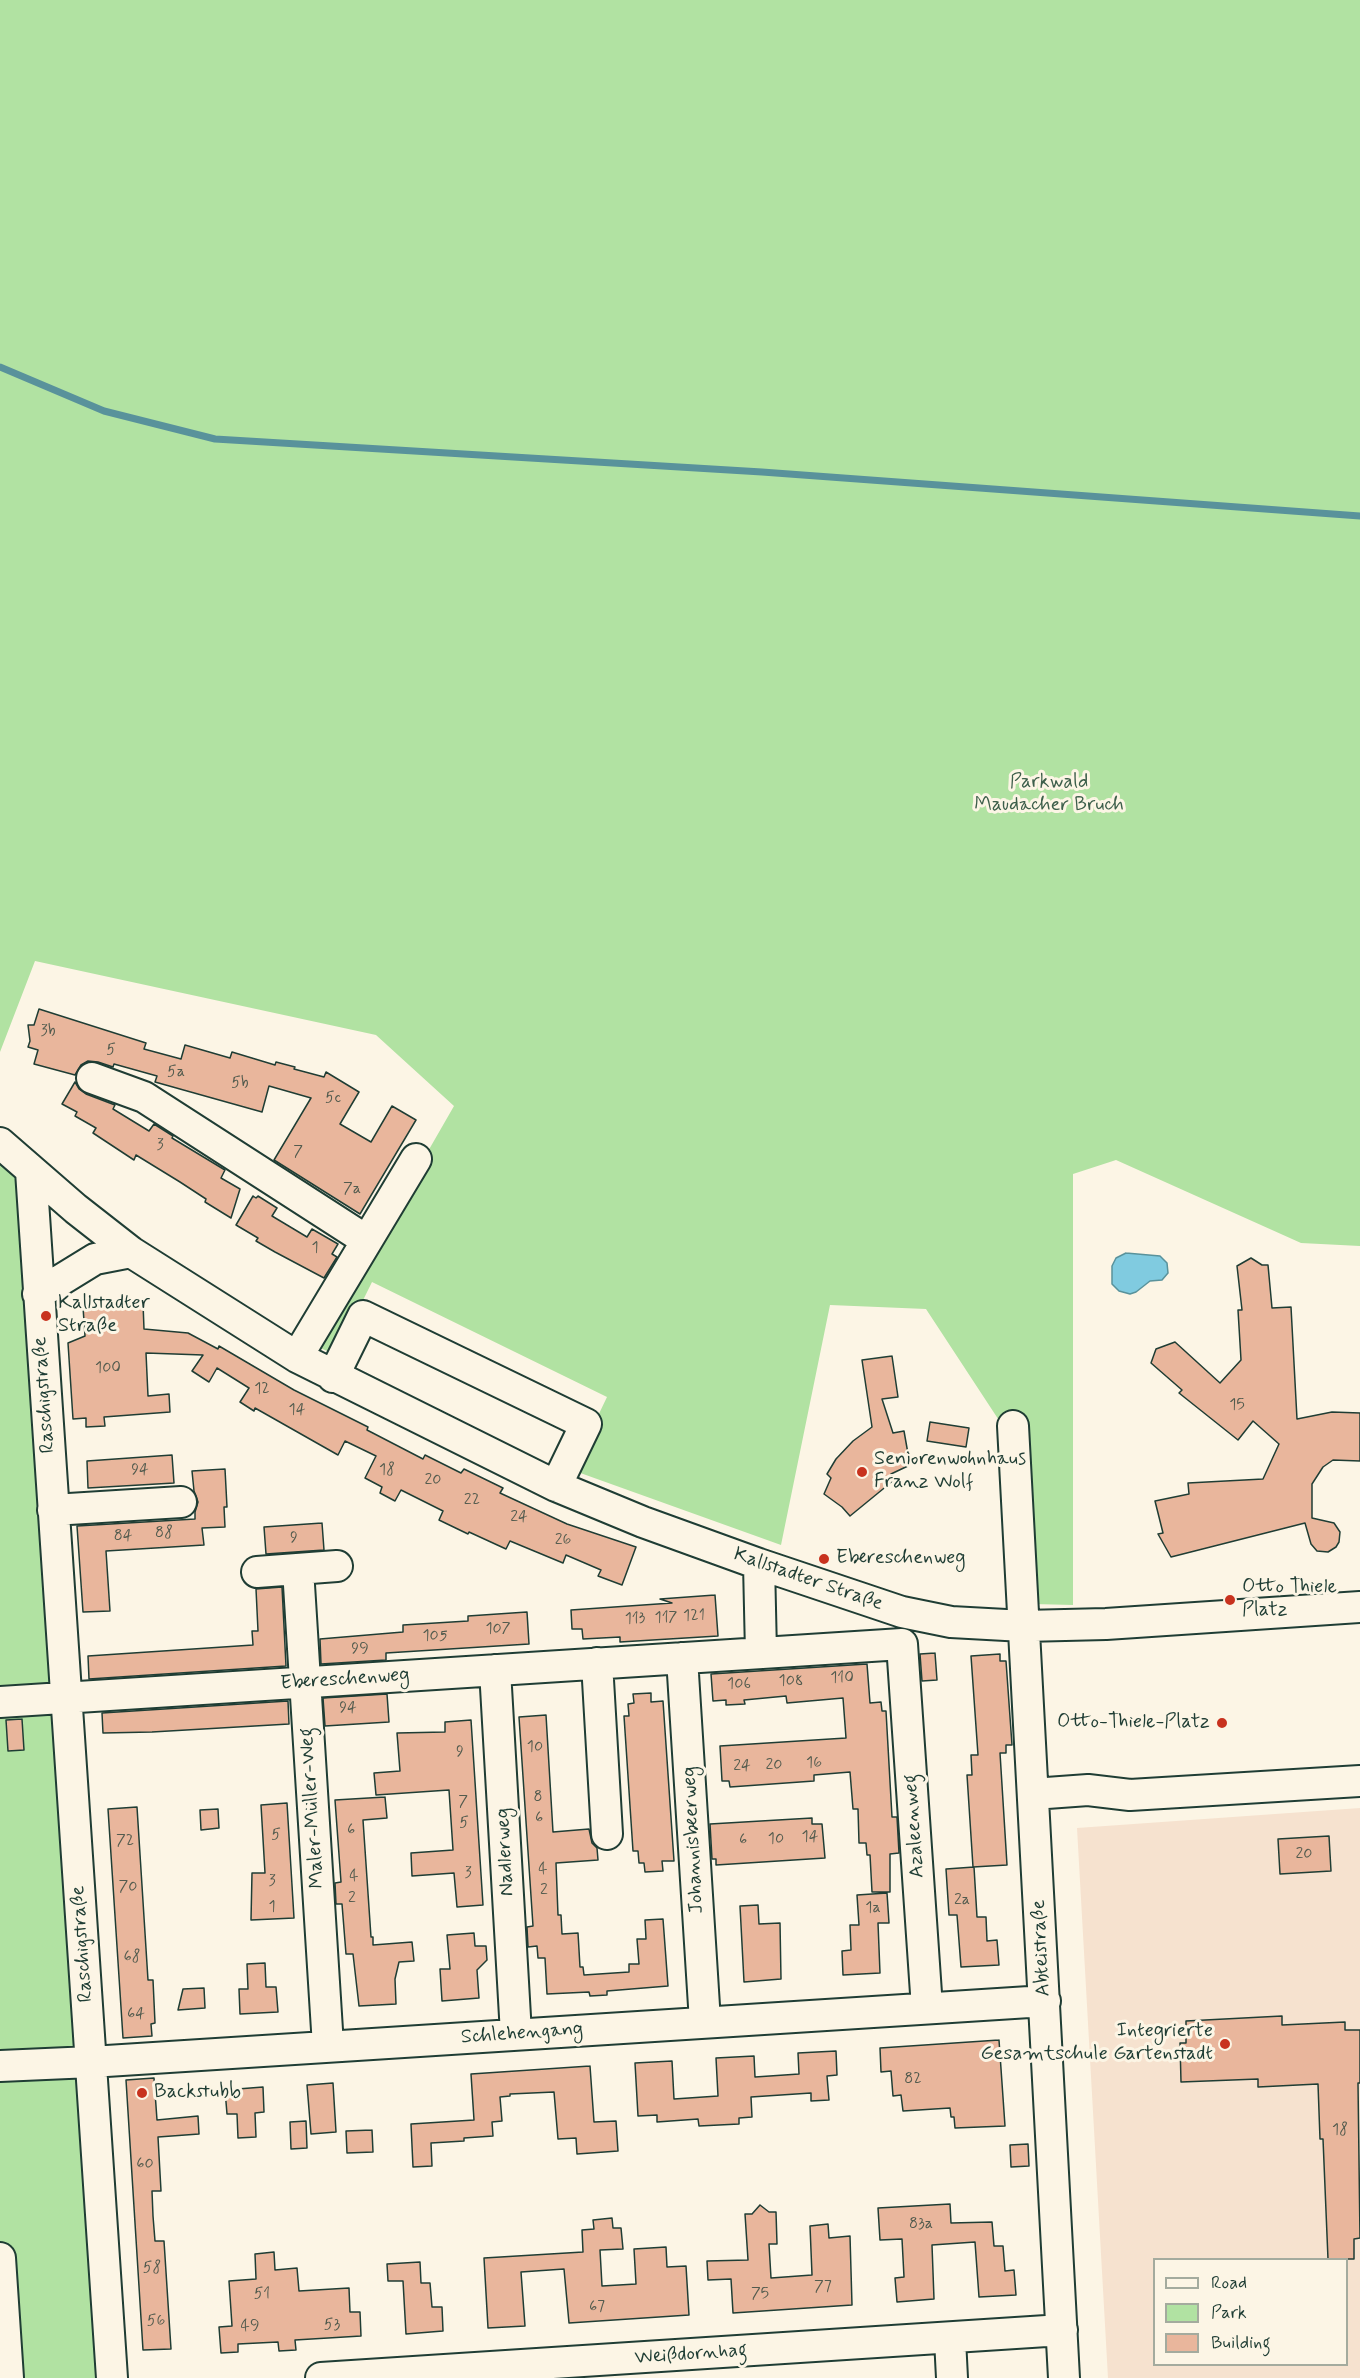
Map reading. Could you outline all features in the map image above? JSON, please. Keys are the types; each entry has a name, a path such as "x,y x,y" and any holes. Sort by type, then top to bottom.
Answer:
{"street":[{"path":"92,1078 144,1097 366,1240"},
{"name":"Kallstadter Straße","path":"0,1143 130,1251 297,1358 556,1486 644,1522 759,1564 902,1612 951,1622 1024,1626 1106,1624 1360,1607"},
{"path":"297,1358 416,1159"},
{"name":"Raschigstraße","path":"31,1171 112,2378"},
{"path":"38,1294 95,1259 130,1251"},
{"path":"333,1377 363,1316 586,1424 556,1486"},
{"name":"Abteistraße","path":"1013,1426 1064,2378"},
{"path":"53,1510 181,1502"},
{"path":"759,1564 761,1653"},
{"path":"257,1572 337,1566"},
{"name":"Maler-Müller-Weg","path":"298,1569 327,2046"},
{"name":"Ebereschenweg","path":"0,1702 902,1644"},
{"name":"Azaleenweg","path":"902,1644 927,2008"},
{"name":"Johannisbeerweg","path":"682,1658 705,2022"},
{"path":"597,1664 607,1834"},
{"name":"Nadlerweg","path":"495,1670 516,2034"},
{"path":"1033,1794 1088,1790 1130,1795 1360,1781"},
{"name":"Schlehengang","path":"0,2066 1045,2001"},
{"path":"0,2258 8,2378"},
{"name":"Weißdornhag","path":"321,2378 682,2367 950,2339 1062,2330"},
{"path":"950,2339 952,2378"}],"shaded area":[{"name":"Integrierte Gesamtschule Gartenstadt","path":"1360,1808 1360,2378 1108,2378 1077,1828"}],"green space":[{"name":"Parkwald Maudacher Bruch","path":"0,0 1360,0 1360,1246 1301,1243 1116,1160 1073,1174 1073,1605 1033,1604 1006,1431 926,1309 830,1305 781,1545 572,1470 607,1397 372,1282 336,1355 316,1346 454,1106 376,1035 35,961 0,1052"},
{"path":"0,1143 31,1171 112,2378 8,2378 0,2258"}],"water":[{"path":"1126,1253 1160,1256 1167,1263 1168,1273 1162,1280 1150,1281 1136,1292 1130,1294 1119,1291 1112,1284 1112,1266 1116,1258"}],"building":[{"path":"39,1009 146,1043 144,1049 181,1059 185,1045 230,1058 232,1052 275,1065 276,1062 324,1077 326,1072 359,1092 340,1124 371,1142 392,1106 416,1120 360,1214 274,1160 311,1098 269,1086 262,1112 155,1082 157,1076 114,1064 113,1067 88,1061 81,1065 75,1075 34,1064 38,1050 28,1047 30,1041 28,1025 34,1025"},
{"path":"75,1082 86,1094 115,1105 113,1109 149,1131 154,1124 173,1136 172,1138 225,1170 221,1178 240,1189 231,1218 205,1202 206,1199 180,1182 136,1155 134,1160 93,1133 96,1128 75,1116 77,1112 62,1104"},
{"path":"253,1196 256,1198 258,1196 277,1208 272,1216 307,1237 312,1229 338,1244 332,1254 337,1257 324,1278 256,1241 258,1238 236,1225"},
{"path":"1251,1258 1262,1265 1268,1265 1272,1308 1291,1307 1297,1419 1332,1412 1360,1413 1360,1461 1333,1460 1323,1467 1312,1484 1312,1518 1334,1523 1340,1532 1339,1542 1328,1552 1317,1551 1311,1544 1305,1523 1171,1557 1158,1534 1163,1533 1155,1501 1189,1494 1188,1483 1263,1479 1279,1444 1253,1421 1238,1440 1179,1393 1182,1390 1151,1363 1156,1349 1175,1342 1220,1383 1241,1360 1238,1310 1242,1310 1237,1266"},
{"path":"143,1303 144,1329 188,1333 218,1349 219,1346 294,1390 368,1427 367,1430 423,1459 425,1455 461,1473 464,1469 503,1488 500,1493 567,1524 636,1547 622,1585 598,1576 601,1570 566,1555 563,1563 510,1541 506,1549 469,1532 468,1534 439,1520 443,1511 401,1490 395,1501 380,1493 382,1487 365,1478 376,1456 345,1441 338,1455 255,1408 254,1411 240,1402 249,1388 217,1368 209,1382 192,1371 203,1355 146,1353 148,1396 169,1394 170,1412 104,1417 105,1426 86,1427 86,1418 73,1419 68,1343 85,1336 83,1307"},
{"name":"Seniorenwohnhaus Franz Wolf","path":"892,1356 898,1397 882,1399 893,1433 904,1431 910,1465 891,1474 894,1480 850,1516 824,1494 831,1478 827,1474 836,1459 853,1441 872,1427 862,1360"},
{"path":"930,1422 969,1428 966,1447 927,1441"},
{"path":"172,1455 174,1483 88,1488 87,1461"},
{"path":"225,1469 227,1507 224,1507 225,1527 202,1528 204,1545 106,1551 110,1611 83,1612 77,1526 195,1519 198,1502 194,1491 192,1471"},
{"path":"322,1523 324,1550 266,1554 264,1527"},
{"path":"282,1587 286,1666 89,1679 88,1656 253,1645 252,1631 258,1631 256,1589"},
{"path":"715,1595 718,1636 620,1642 620,1637 583,1639 582,1629 572,1629 571,1610 672,1603 660,1599"},
{"path":"527,1612 529,1644 386,1653 386,1660 321,1664 320,1639 403,1632 403,1625 468,1621 468,1616"},
{"path":"935,1653 937,1680 922,1681 920,1654"},
{"path":"1000,1654 1000,1661 1006,1661 1012,1745 1006,1745 1006,1753 1000,1753 1007,1865 973,1867 967,1775 972,1775 971,1755 978,1755 971,1656"},
{"path":"867,1664 870,1703 881,1702 882,1711 886,1711 892,1817 897,1817 899,1853 890,1854 890,1892 872,1892 870,1855 867,1855 866,1843 859,1843 858,1809 853,1809 850,1772 814,1775 814,1781 730,1787 729,1781 722,1781 720,1746 846,1738 843,1698 787,1703 786,1696 744,1700 745,1704 726,1705 726,1700 713,1701 711,1674"},
{"path":"651,1693 651,1702 663,1701 674,1861 662,1861 663,1871 645,1872 644,1863 639,1863 638,1851 633,1851 624,1716 629,1716 628,1704 634,1703 633,1694"},
{"path":"387,1694 389,1722 325,1726 323,1698"},
{"path":"288,1701 289,1724 103,1733 102,1713"},
{"path":"546,1715 553,1832 589,1829 592,1843 597,1848 598,1860 556,1863 558,1915 561,1915 562,1934 578,1933 580,1967 583,1967 584,1975 629,1972 629,1964 639,1964 637,1939 646,1939 645,1920 663,1919 668,1986 607,1991 607,1995 590,1996 589,1992 547,1994 545,1958 538,1958 537,1946 528,1947 527,1927 533,1926 519,1717"},
{"path":"22,1719 24,1750 8,1751 6,1720"},
{"path":"471,1720 483,1905 457,1907 454,1873 412,1876 411,1853 453,1850 449,1790 376,1795 374,1773 400,1771 397,1733 445,1732 445,1722"},
{"path":"385,1797 387,1818 363,1820 371,1937 373,1937 373,1945 412,1942 414,1961 399,1962 395,1979 396,2004 359,2006 353,1954 346,1954 342,1904 336,1904 335,1883 341,1882 335,1800"},
{"path":"287,1803 294,1918 251,1920 252,1873 265,1873 261,1805"},
{"path":"137,1807 148,1980 153,1980 155,2023 151,2024 152,2036 123,2038 108,1809"},
{"path":"218,1809 219,1828 201,1830 200,1810"},
{"path":"812,1818 812,1824 822,1824 825,1858 716,1865 716,1859 712,1859 710,1824"},
{"path":"1329,1836 1331,1871 1280,1874 1278,1839"},
{"path":"974,1867 977,1917 986,1917 987,1941 997,1940 999,1965 961,1967 957,1915 949,1915 946,1869"},
{"path":"887,1893 889,1923 878,1923 880,1973 843,1975 842,1951 851,1950 850,1925 859,1925 857,1895"},
{"path":"758,1905 759,1924 780,1923 781,1979 744,1982 740,1906"},
{"path":"474,1933 475,1946 486,1946 487,1960 477,1970 479,1998 442,2001 440,1969 450,1969 447,1935"},
{"path":"265,1963 266,1987 276,1987 278,2012 240,2014 239,1989 248,1989 247,1964"},
{"path":"204,1988 205,2008 178,2010 183,1989"},
{"path":"1282,2016 1282,2025 1345,2022 1345,2030 1360,2030 1360,2083 1358,2083 1360,2238 1354,2239 1354,2259 1328,2258 1323,2139 1320,2139 1318,2084 1258,2087 1258,2079 1181,2082 1180,2043 1186,2043 1186,2021"},
{"path":"999,2040 1005,2126 955,2128 950,2108 903,2111 901,2095 893,2096 891,2071 881,2072 880,2048"},
{"path":"836,2051 837,2075 827,2076 829,2100 811,2101 811,2093 751,2097 752,2117 739,2118 739,2124 699,2126 698,2119 657,2122 657,2115 638,2116 635,2063 672,2061 674,2099 718,2096 716,2058 754,2056 755,2077 799,2074 798,2053"},
{"path":"590,2066 594,2122 616,2121 618,2151 577,2154 576,2138 558,2139 554,2092 510,2094 510,2096 500,2097 502,2121 492,2122 493,2136 431,2143 432,2166 413,2167 411,2124 474,2120 471,2074"},
{"path":"154,2078 157,2120 198,2116 199,2134 158,2137 161,2191 152,2191 153,2216 155,2241 164,2241 171,2349 143,2350 126,2080"},
{"path":"333,2083 336,2132 311,2134 307,2085"},
{"path":"263,2087 264,2112 255,2113 256,2137 238,2138 237,2114 227,2114 225,2090"},
{"path":"306,2121 307,2148 291,2149 290,2122"},
{"path":"372,2130 373,2152 347,2153 346,2131"},
{"path":"1028,2144 1029,2166 1011,2167 1010,2145"},
{"path":"950,2204 951,2223 992,2222 994,2246 1003,2246 1005,2271 1014,2270 1016,2295 979,2297 975,2242 932,2245 934,2299 897,2302 895,2278 904,2277 902,2239 880,2240 878,2208"},
{"path":"760,2205 769,2212 776,2212 777,2244 769,2244 771,2278 812,2275 810,2226 828,2224 829,2238 850,2236 852,2305 733,2313 731,2279 708,2280 707,2261 748,2260 745,2214 752,2214"},
{"path":"612,2218 613,2228 621,2228 623,2249 600,2250 602,2286 636,2284 634,2249 666,2247 667,2267 686,2266 689,2315 569,2323 564,2269 521,2272 525,2326 488,2328 484,2258 583,2252 582,2230 594,2229 593,2220"},
{"path":"274,2252 275,2270 297,2268 299,2291 349,2288 350,2312 360,2312 361,2336 295,2340 296,2350 279,2351 278,2342 238,2344 238,2352 221,2353 219,2327 232,2326 229,2281 256,2279 255,2254"},
{"path":"420,2262 421,2283 430,2283 432,2307 442,2307 443,2331 406,2334 403,2281 388,2281 387,2264"}],"waterway":[{"path":"0,367 104,411 215,439 762,472 1360,516"}],"place":[{"name":"Kallstadter Straße","path":"46,1316"},
{"name":"Seniorenwohnhaus Franz Wolf","path":"862,1472"},
{"name":"Ebereschenweg","path":"824,1559"},
{"name":"Otto Thiele Platz","path":"1230,1600"},
{"name":"Otto-Thiele-Platz","path":"1222,1723"},
{"name":"Integrierte Gesamtschule Gartenstadt","path":"1225,2044"},
{"name":"Backstubb","path":"142,2093"}]}
